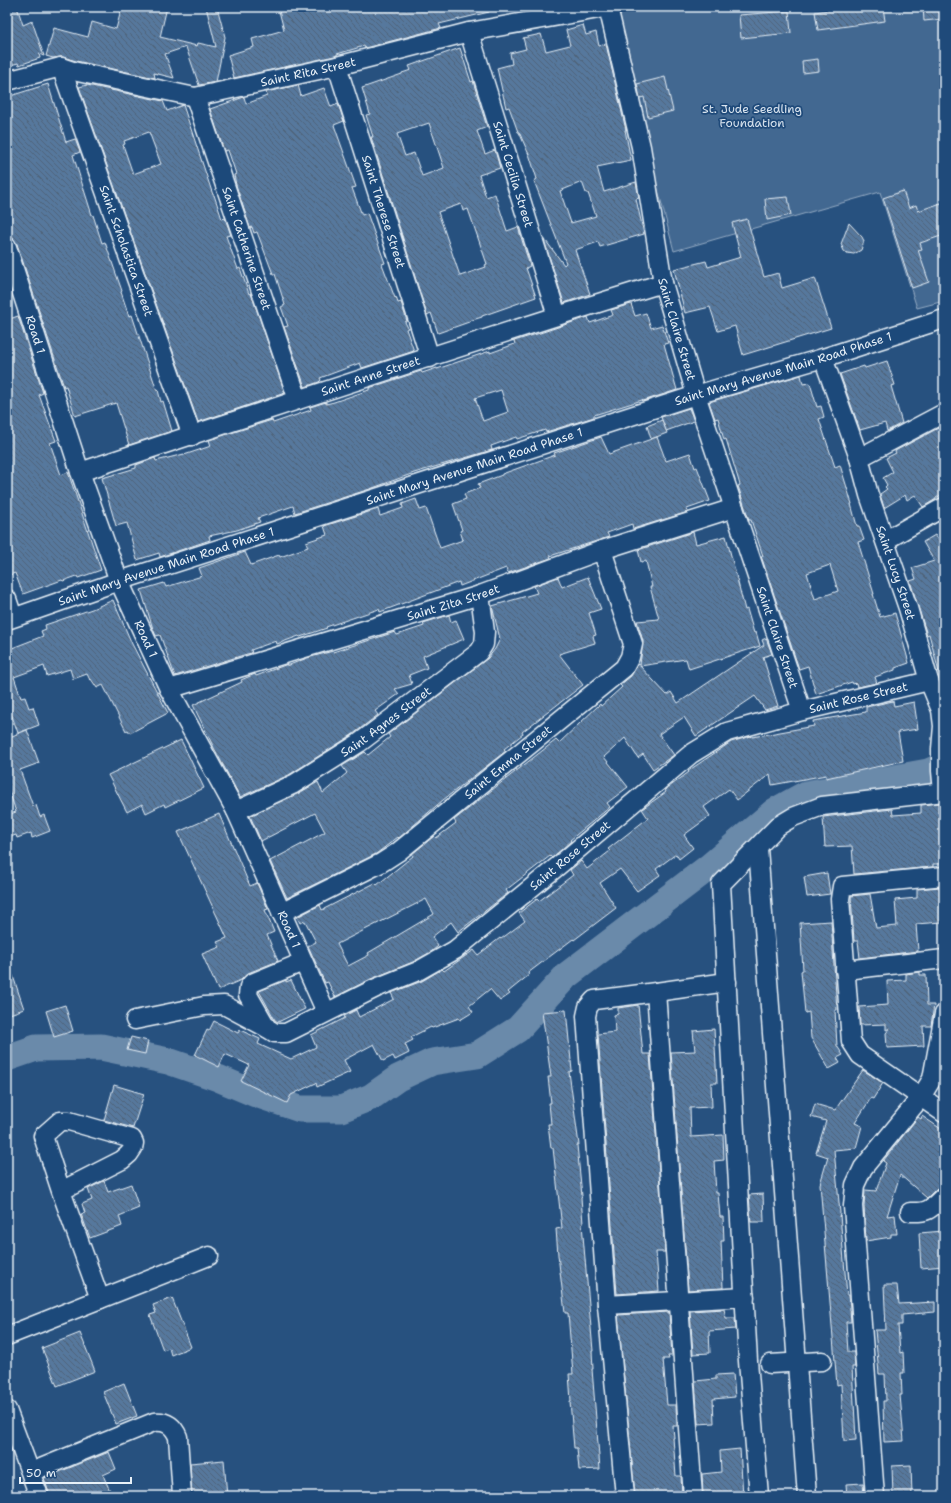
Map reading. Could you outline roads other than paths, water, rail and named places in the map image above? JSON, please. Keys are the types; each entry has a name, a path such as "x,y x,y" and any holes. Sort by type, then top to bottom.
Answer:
{"street":[{"name":"Saint Rita Street","path":"61,66 73,72 195,96 337,66 469,32 609,7"},
{"name":"Saint Claire Street","path":"609,7 641,147 663,283 696,396 802,711"},
{"name":"Saint Cecilia Street","path":"469,32 557,316"},
{"path":"7,81 61,66"},
{"name":"Saint Scholastica Street","path":"61,66 192,436"},
{"name":"Saint Therese Street","path":"337,66 430,358"},
{"name":"Saint Catherine Street","path":"195,96 298,400"},
{"name":"Road 1","path":"7,247 80,472 119,581 169,689 236,812 326,1012"},
{"name":"Saint Anne Street","path":"80,472 557,316 663,283"},
{"name":"Saint Mary Avenue Main Road Phase 1","path":"10,619 119,581 696,396 823,358 944,319"},
{"name":"Saint Lucy Street","path":"823,358 859,458 869,495 886,540 908,608 929,681 941,710 943,726 940,749 944,792"},
{"path":"859,458 944,413"},
{"path":"886,540 944,507"},
{"name":"Saint Zita Street","path":"169,689 480,595 602,550 734,508"},
{"name":"Saint Emma Street","path":"281,913 381,863 398,852 624,668 630,657 633,644 602,550"},
{"name":"Saint Agnes Street","path":"236,812 294,784 359,743 479,652 484,644 485,632 480,595"},
{"path":"7,599 10,619"},
{"name":"Saint Rose Street","path":"135,1020 204,1006 224,1005 275,1033 286,1033 376,988 418,971 455,950 691,754 727,732 802,711 929,681"},
{"path":"759,1496 748,1361 721,884 778,826 793,817 822,806 944,792"},
{"path":"758,848 807,1496"},
{"path":"944,876 842,886 840,899 851,1041 860,1056 944,1112"},
{"path":"845,970 944,959"},
{"path":"267,1028 248,995 249,988 252,983 303,962"},
{"path":"625,1496 607,1304 586,1016 588,1007 594,1000 727,982"},
{"path":"656,992 693,1496"},
{"path":"875,1496 853,1206 855,1185 863,1168 921,1097 932,1079 944,1014"},
{"path":"61,1191 122,1160 133,1148 134,1143 132,1139 69,1121 60,1121 43,1136 61,1191 100,1299"},
{"path":"910,1212 921,1213 927,1211 944,1196"},
{"path":"7,1336 209,1256"},
{"path":"607,1304 745,1297"},
{"path":"770,1364 822,1361"},
{"path":"7,1410 39,1496"},
{"path":"31,1472 154,1422 162,1422 167,1423 174,1428 178,1437 182,1496"}],"waterway":[{"path":"7,1058 36,1048 101,1047 168,1061 300,1109 341,1109 371,1097 398,1078 432,1062 477,1055 518,1029 566,976 709,867 775,811 806,794 928,772 944,765"}],"park label":[{"name":"St. Jude Seedling Foundation","path":"752,116"}]}
